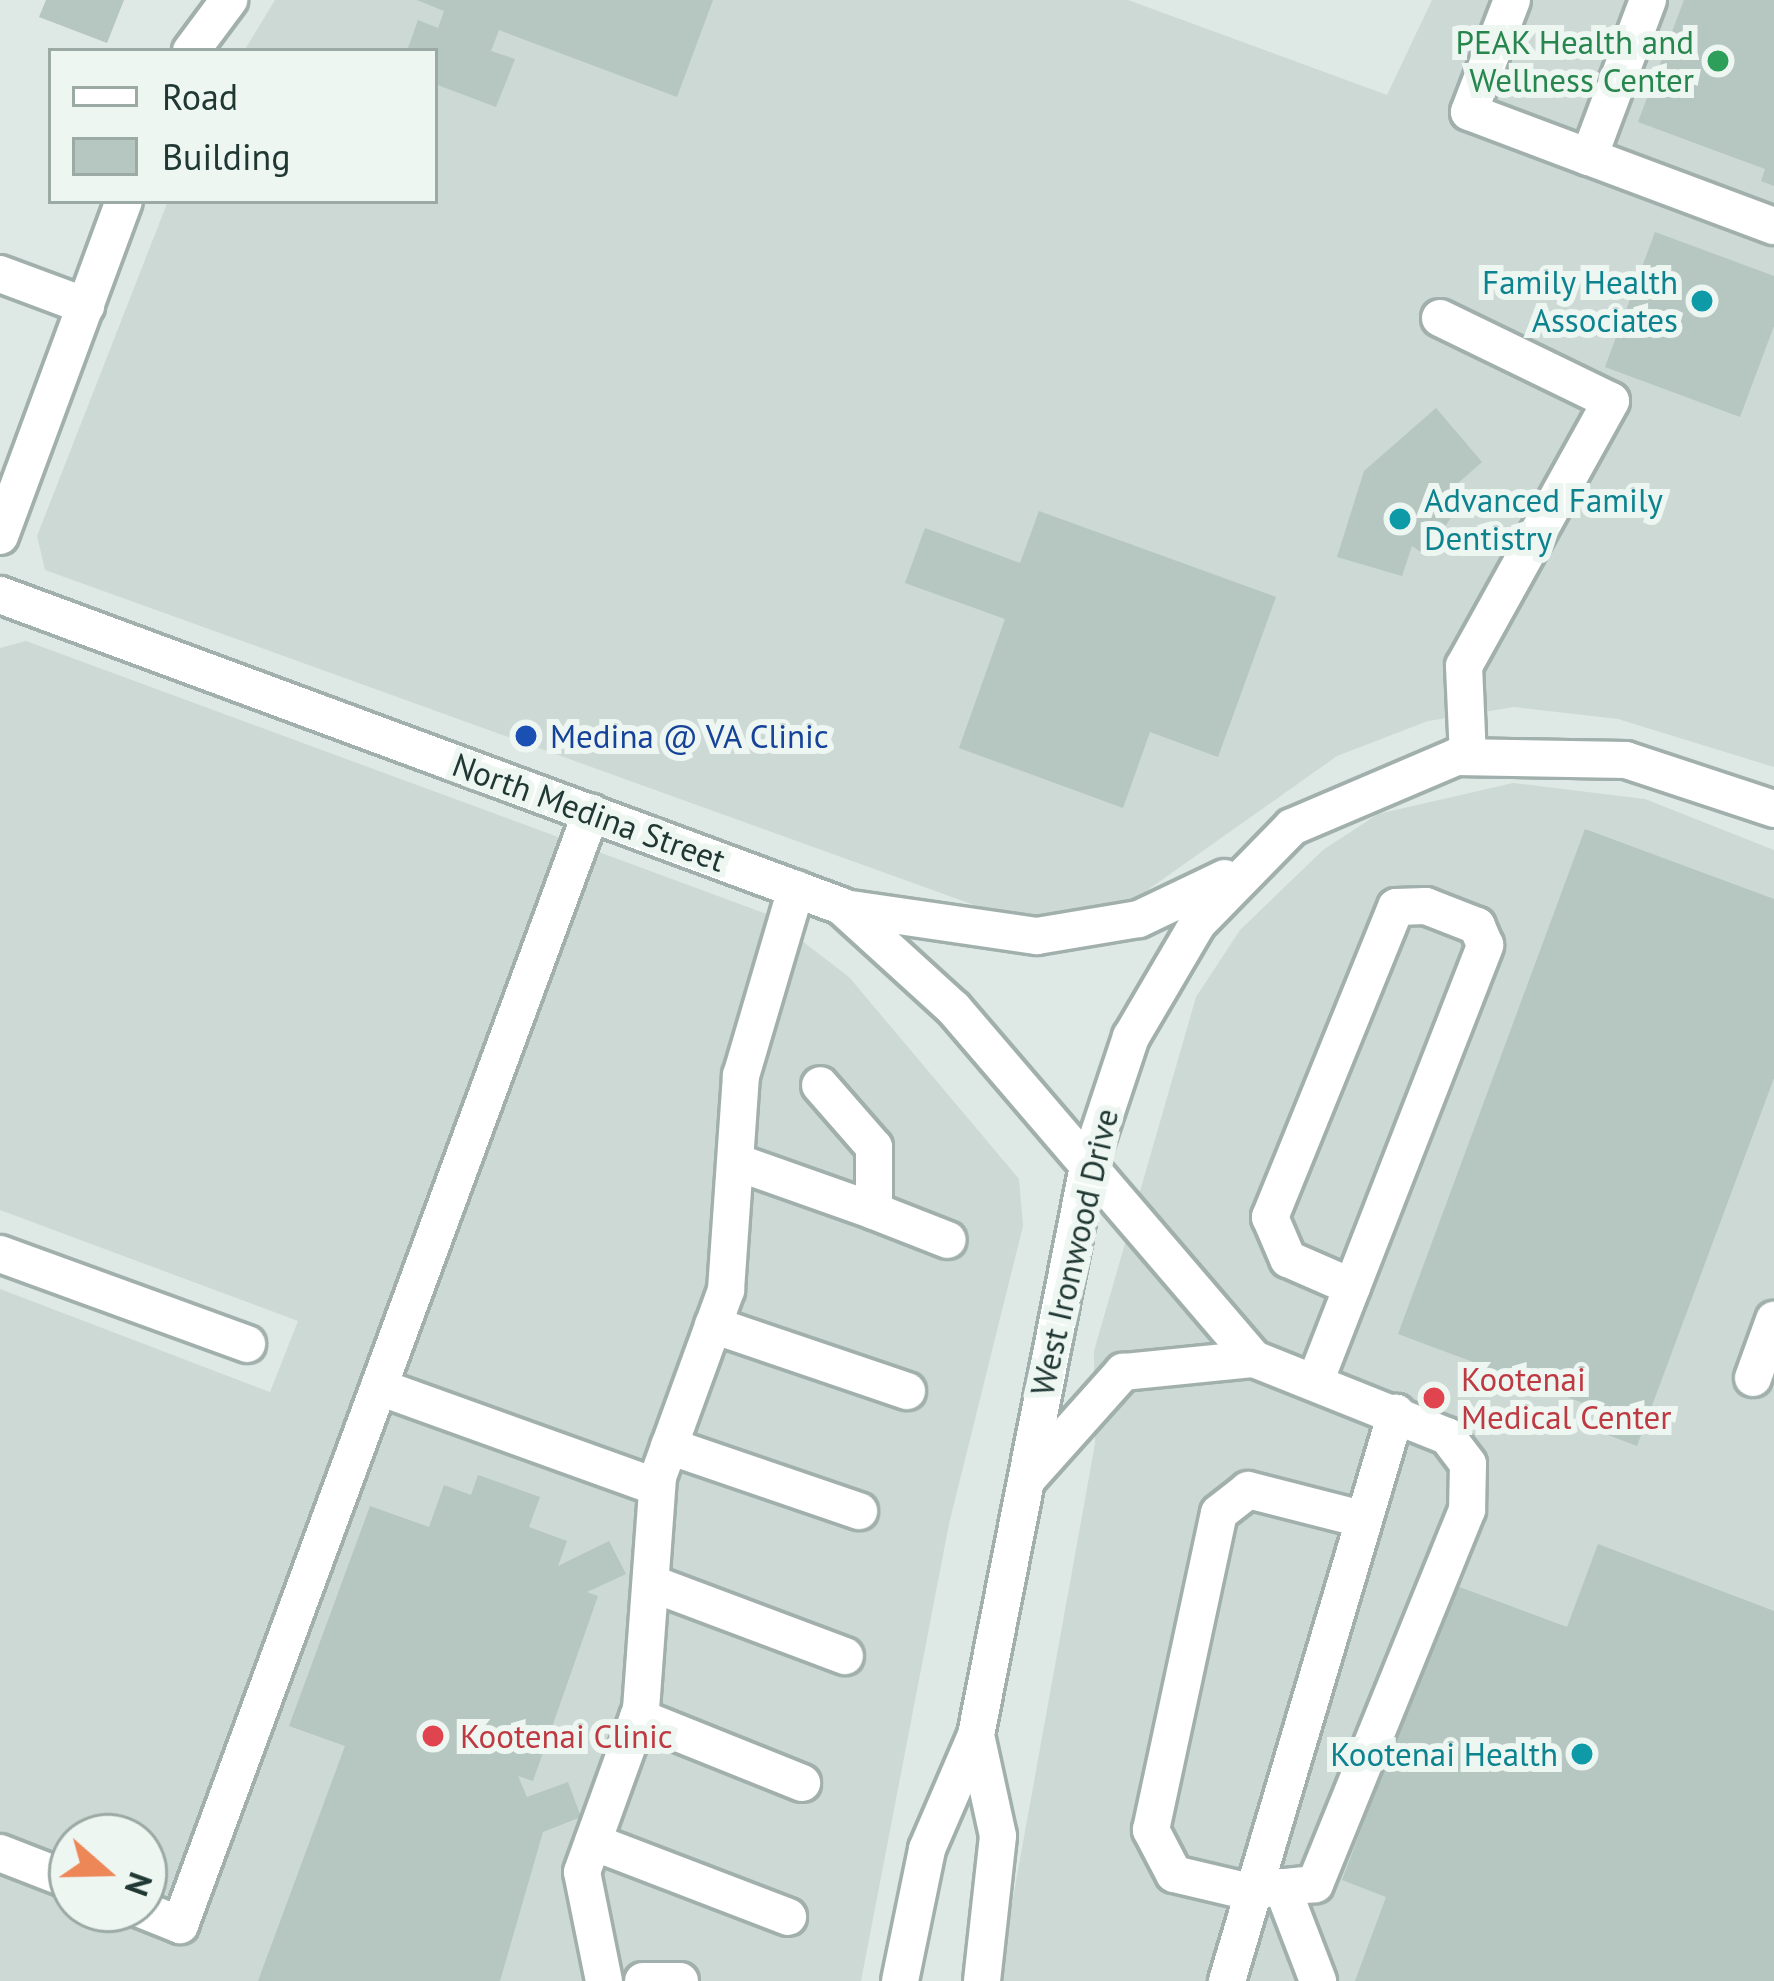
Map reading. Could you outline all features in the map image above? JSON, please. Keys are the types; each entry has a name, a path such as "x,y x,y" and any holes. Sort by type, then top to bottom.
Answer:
{"street":[{"path":"193,48 229,0"},
{"path":"1512,0 1469,112 1774,226"},
{"path":"1588,157 1648,0"},
{"path":"0,536 123,204"},
{"path":"0,274 86,306"},
{"path":"1440,317 1611,400 1464,666 1468,756"},
{"name":"North Medina Street","path":"0,595 841,906 954,1009 1254,1359"},
{"name":"West Ironwood Drive","path":"901,1981 927,1849 976,1735 1088,1166 1161,980 1244,868 1339,800 1468,756 1626,760 1774,809"},
{"path":"168,1920 180,1925 591,812"},
{"path":"841,906 991,936 1072,933 1138,920 1244,868"},
{"path":"604,1981 582,1872 638,1717 653,1584 657,1487 713,1325 736,1162 741,1076 796,889"},
{"path":"1315,1382 1485,945 1477,926 1426,906 1396,907 1270,1217 1288,1259 1352,1286"},
{"path":"820,1085 874,1147 874,1211"},
{"path":"736,1162 948,1240"},
{"path":"0,1254 247,1344"},
{"path":"1753,1378 1774,1320"},
{"path":"713,1325 907,1391"},
{"path":"1024,1483 1123,1372 1254,1359 1447,1436 1468,1464 1467,1510 1342,1839 1315,1884 1264,1889 1174,1874 1151,1830 1219,1513 1248,1490 1362,1519"},
{"path":"379,1387 657,1487"},
{"path":"1227,1981 1264,1889 1362,1519 1396,1413"},
{"path":"669,1446 859,1510"},
{"path":"653,1584 845,1656"},
{"path":"638,1717 802,1783"},
{"name":"West Ironwood Drive","path":"976,1735 998,1836 982,1981"},
{"path":"593,1842 788,1917"},
{"path":"0,1852 48,1872"},
{"path":"1264,1889 1318,1981"},
{"path":"643,1981 680,1981"}],"shaded area":[{"path":"275,0 1128,0 1387,95 1432,0 1774,0 1774,767 1618,719 1514,707 1428,721 1337,756 1132,901 1013,919 45,570 37,536 167,204 438,204 438,48 246,48"},
{"path":"26,641 767,914 849,977 1019,1179 1023,1226 949,1524 861,1981 0,1981 0,1289 270,1392 298,1321 0,1210 0,648"},
{"name":"Kootenai Medical Center","path":"1513,783 1645,799 1774,850 1774,1981 998,1981 1095,1444 1094,1351 1196,997 1240,930 1323,850 1378,814"}],"building":[{"path":"46,0 124,0 107,43 39,17"},
{"path":"417,0 713,0 677,97 499,30 491,51 515,59 496,107 438,85 438,48 408,48 418,20 438,28 444,11"},
{"name":"PEAK Health and Wellness Center","path":"1684,0 1774,0 1774,186 1761,181 1765,169 1638,122"},
{"name":"Family Health Associates","path":"1655,232 1774,276 1774,326 1740,417 1605,367"},
{"name":"Advanced Family Dentistry","path":"1436,408 1482,462 1457,484 1469,492 1425,555 1412,546 1402,576 1337,557 1364,471"},
{"path":"1039,511 1276,597 1218,757 1150,732 1123,808 959,748 1005,619 905,583 925,528 1020,563"},
{"path":"1585,829 1774,899 1774,1078 1637,1446 1595,1430 1602,1410 1398,1334"},
{"name":"Kootenai Clinic","path":"478,1475 540,1497 529,1527 567,1541 558,1566 609,1541 626,1574 587,1592 598,1596 533,1781 518,1776 527,1797 568,1782 581,1817 543,1832 500,1981 258,1981 345,1746 289,1726 370,1506 429,1527 444,1485 471,1495"},
{"name":"Kootenai Health","path":"1598,1544 1774,1611 1774,1981 1355,1981 1386,1897 1342,1880 1454,1585 1567,1627"}],"place":[{"name":"PEAK Health and Wellness Center","path":"1718,61"},
{"name":"Family Health Associates","path":"1702,301"},
{"name":"Advanced Family Dentistry","path":"1400,519"},
{"name":"Medina @ VA Clinic","path":"526,736"},
{"name":"Kootenai Medical Center","path":"1434,1398"},
{"name":"Kootenai Clinic","path":"433,1736"},
{"name":"Kootenai Health","path":"1582,1754"}]}
